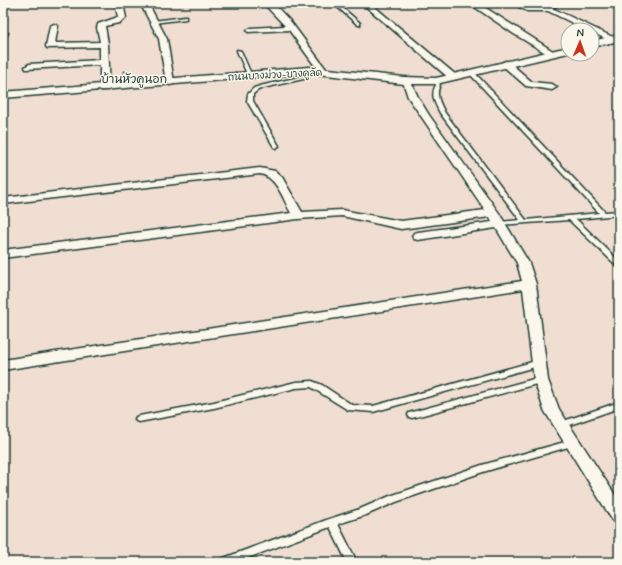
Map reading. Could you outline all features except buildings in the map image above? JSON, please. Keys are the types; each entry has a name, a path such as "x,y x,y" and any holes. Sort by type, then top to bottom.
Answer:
{"street":[{"path":"105,88 104,44 101,28 102,24 122,18 119,3"},
{"path":"144,3 163,39 170,82"},
{"path":"366,3 453,77"},
{"path":"473,3 516,32 552,53"},
{"path":"515,3 527,9 549,9 616,39"},
{"path":"549,9 548,7 557,3"},
{"path":"270,5 323,71"},
{"path":"54,26 50,46 104,44"},
{"path":"251,30 290,28"},
{"path":"600,42 616,39"},
{"name":"ถนนบางม่วง-บางคูลัด","path":"3,95 105,88 249,74 309,70 407,82 436,81 560,52"},
{"path":"29,67 104,62"},
{"path":"506,64 529,84 552,87"},
{"path":"407,82 413,97 425,116 496,218 523,263 529,284 541,380 552,410 619,516"},
{"path":"3,201 267,171 278,179 298,216"},
{"path":"3,254 298,216 342,213 401,225 496,218"},
{"path":"418,236 496,218"},
{"path":"3,365 529,284"}],"lane":[{"path":"335,3 359,24"},
{"path":"608,3 619,9"},
{"path":"153,22 185,18"},
{"path":"239,50 249,74"},
{"path":"276,146 250,101 252,91 262,87 306,77 309,70"},
{"path":"470,72 603,214"},
{"path":"126,73 127,86"},
{"path":"436,81 438,85 434,90 435,96 443,113 525,222"},
{"path":"496,218 525,222 619,213"},
{"path":"571,218 619,265"},
{"path":"139,419 214,405 296,385 312,384 331,394 343,404 352,408 373,409 539,363"},
{"path":"412,415 541,380"},
{"path":"561,425 619,405"},
{"path":"225,562 363,512 393,499 482,469 572,443"},
{"path":"332,522 352,562"}],"district":[{"name":"บ้านหัวคูนอก","path":"134,79"}]}
